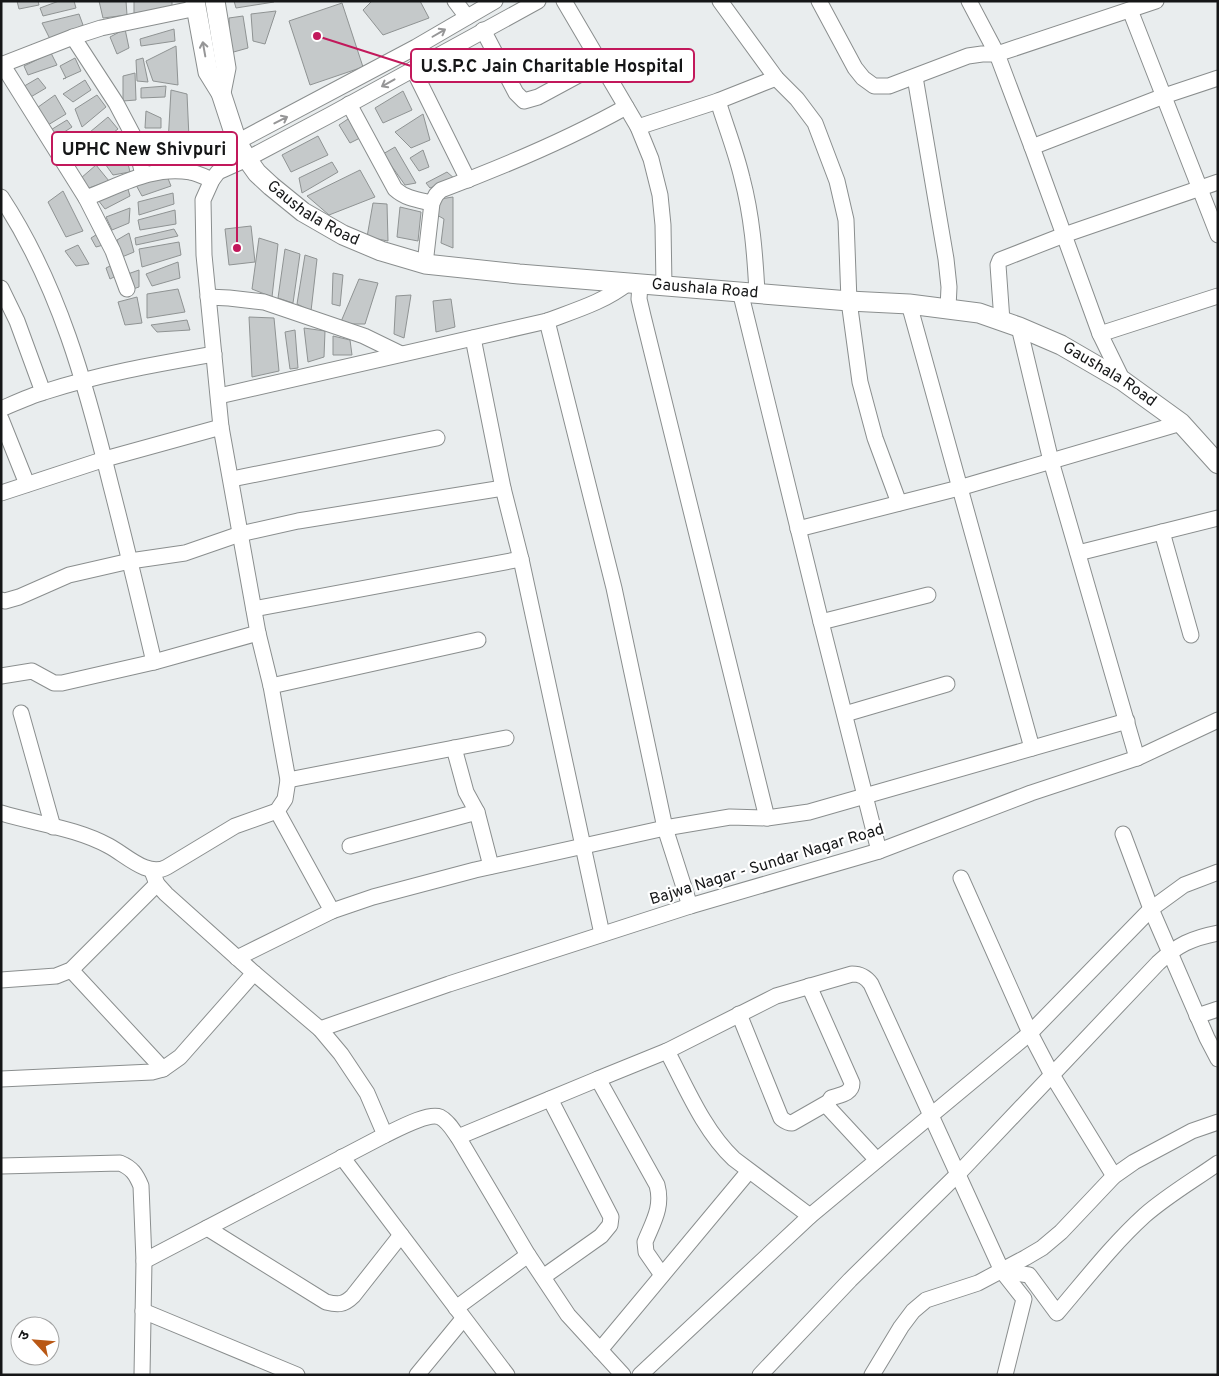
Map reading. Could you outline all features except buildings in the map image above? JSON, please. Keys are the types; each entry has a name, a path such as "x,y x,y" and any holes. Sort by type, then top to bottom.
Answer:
{"street":[{"path":"215,1 226,68 221,93"},
{"path":"455,1 467,17"},
{"path":"238,142 495,1"},
{"path":"1,980 56,976 71,970 163,870 235,826 277,811 285,799 288,780 271,686 258,633 232,479 221,426 204,255 203,200 212,180 218,172 247,159 538,1"},
{"path":"564,1 638,127 651,159 660,195 663,225 664,286"},
{"path":"720,1 776,78 797,99 815,123 838,182 846,227 849,301 860,382 875,438 899,503"},
{"path":"819,1 855,68 863,78 874,86 889,86 968,56 996,54 1122,8 1156,1"},
{"path":"969,1 996,54 1032,146 1100,334 1123,381"},
{"path":"127,289 113,251 86,198 2,65 73,37 102,28 196,5"},
{"name":"Gaushala Road","path":"196,5 208,72 221,93 238,142 247,159 257,173 303,212 343,235 381,251 425,264 664,286 909,304 979,313 1061,345 1123,381 1181,423 1218,464"},
{"path":"1122,8 1164,96 1218,235"},
{"path":"483,30 516,93 524,101 538,97 601,63"},
{"path":"73,37 116,103 134,137 143,175"},
{"path":"412,69 468,180"},
{"path":"915,77 946,259 949,287 948,308"},
{"path":"638,127 718,101 776,78"},
{"path":"1032,146 1164,96 1218,78"},
{"path":"718,101 735,154 748,205 754,244 748,292 798,529 879,851"},
{"path":"349,104 395,189 402,195 432,203"},
{"path":"425,264 432,203 441,190 578,133 626,107"},
{"path":"86,198 143,175 178,170 191,172 212,180"},
{"path":"1137,758 1011,324 998,262 1006,257 1064,235 1218,182"},
{"path":"1,197 38,263 64,322 84,380 154,662"},
{"path":"219,396 547,320 592,305 634,283 767,818"},
{"path":"1,288 17,321 43,392"},
{"path":"1100,334 1218,296"},
{"path":"208,298 264,302 364,336 401,354"},
{"path":"909,304 1032,748"},
{"path":"547,320 614,588 665,828 690,906"},
{"path":"473,338 503,488 521,559 602,934"},
{"path":"1,409 43,392 84,380 214,354"},
{"path":"1,419 27,484"},
{"path":"798,529 959,488 1181,423"},
{"path":"1,493 104,459 221,426"},
{"path":"232,479 437,438"},
{"path":"3,602 19,598 69,575 130,561 185,553 240,534 298,521 503,488"},
{"path":"1078,553 1218,518"},
{"path":"1162,532 1191,635"},
{"path":"254,609 521,559"},
{"path":"820,622 928,595"},
{"path":"1,676 32,671 54,683 62,683 154,662 258,633"},
{"path":"271,686 478,640"},
{"path":"845,714 947,684"},
{"path":"21,713 53,826"},
{"name":"Bajwa Nagar - Sundar Nagar Road","path":"320,1029 602,934 690,906 879,851 1031,793 1137,758 1218,720"},
{"path":"237,958 332,911 373,897 491,866 665,828 730,817 767,818 808,812 1127,721"},
{"path":"288,780 506,738"},
{"path":"454,748 466,792 478,812 491,866"},
{"path":"277,811 332,911"},
{"path":"350,846 478,812"},
{"path":"1,813 94,838 155,877 166,894 320,1029 341,1054 367,1093 385,1135"},
{"path":"1124,834 1151,909 1218,1060"},
{"path":"640,1375 810,1216 1030,1033 1151,909 1184,885 1218,872"},
{"path":"961,878 1030,1033 1052,1075 1114,1176"},
{"path":"760,1375 850,1280 958,1174 1170,951 1196,937 1218,933"},
{"path":"71,970 163,1069"},
{"path":"1,1079 152,1072 163,1069 180,1057 254,973"},
{"path":"458,1137 667,1051 776,996 852,974 859,974 867,978 871,984 1002,1271 1024,1300 1005,1375"},
{"path":"739,1014 784,1121 792,1123 827,1103 831,1098 847,1093 852,1087 852,1083 809,986"},
{"path":"1197,1016 1218,1008"},
{"path":"667,1051 712,1135 723,1149 810,1216"},
{"path":"598,1079 657,1185 660,1200 659,1208 645,1242 645,1248 662,1275"},
{"path":"543,1277 601,1236 610,1225 611,1217 550,1100"},
{"path":"827,1103 827,1106 877,1160"},
{"path":"144,1261 385,1135 435,1115 441,1117 458,1137 528,1255 568,1315 623,1375"},
{"path":"872,1375 901,1326 918,1306 926,1300 978,1283 1042,1248 1061,1232 1114,1176 1134,1162 1192,1131 1218,1122"},
{"path":"342,1158 508,1375"},
{"path":"1002,1271 1029,1275 1057,1312 1113,1247 1146,1214 1218,1163"},
{"path":"1,1166 120,1164 129,1167 137,1176 140,1186 144,1261 142,1375"},
{"path":"600,1350 750,1170"},
{"path":"207,1228 326,1302 336,1304 346,1303 353,1296 401,1235"},
{"path":"417,1375 460,1313 528,1255"},
{"path":"143,1311 297,1375"}],"place":[{"name":"U.S.P.C Jain Charitable Hospital","path":"317,36"},
{"name":"UPHC New Shivpuri","path":"237,248"}]}
